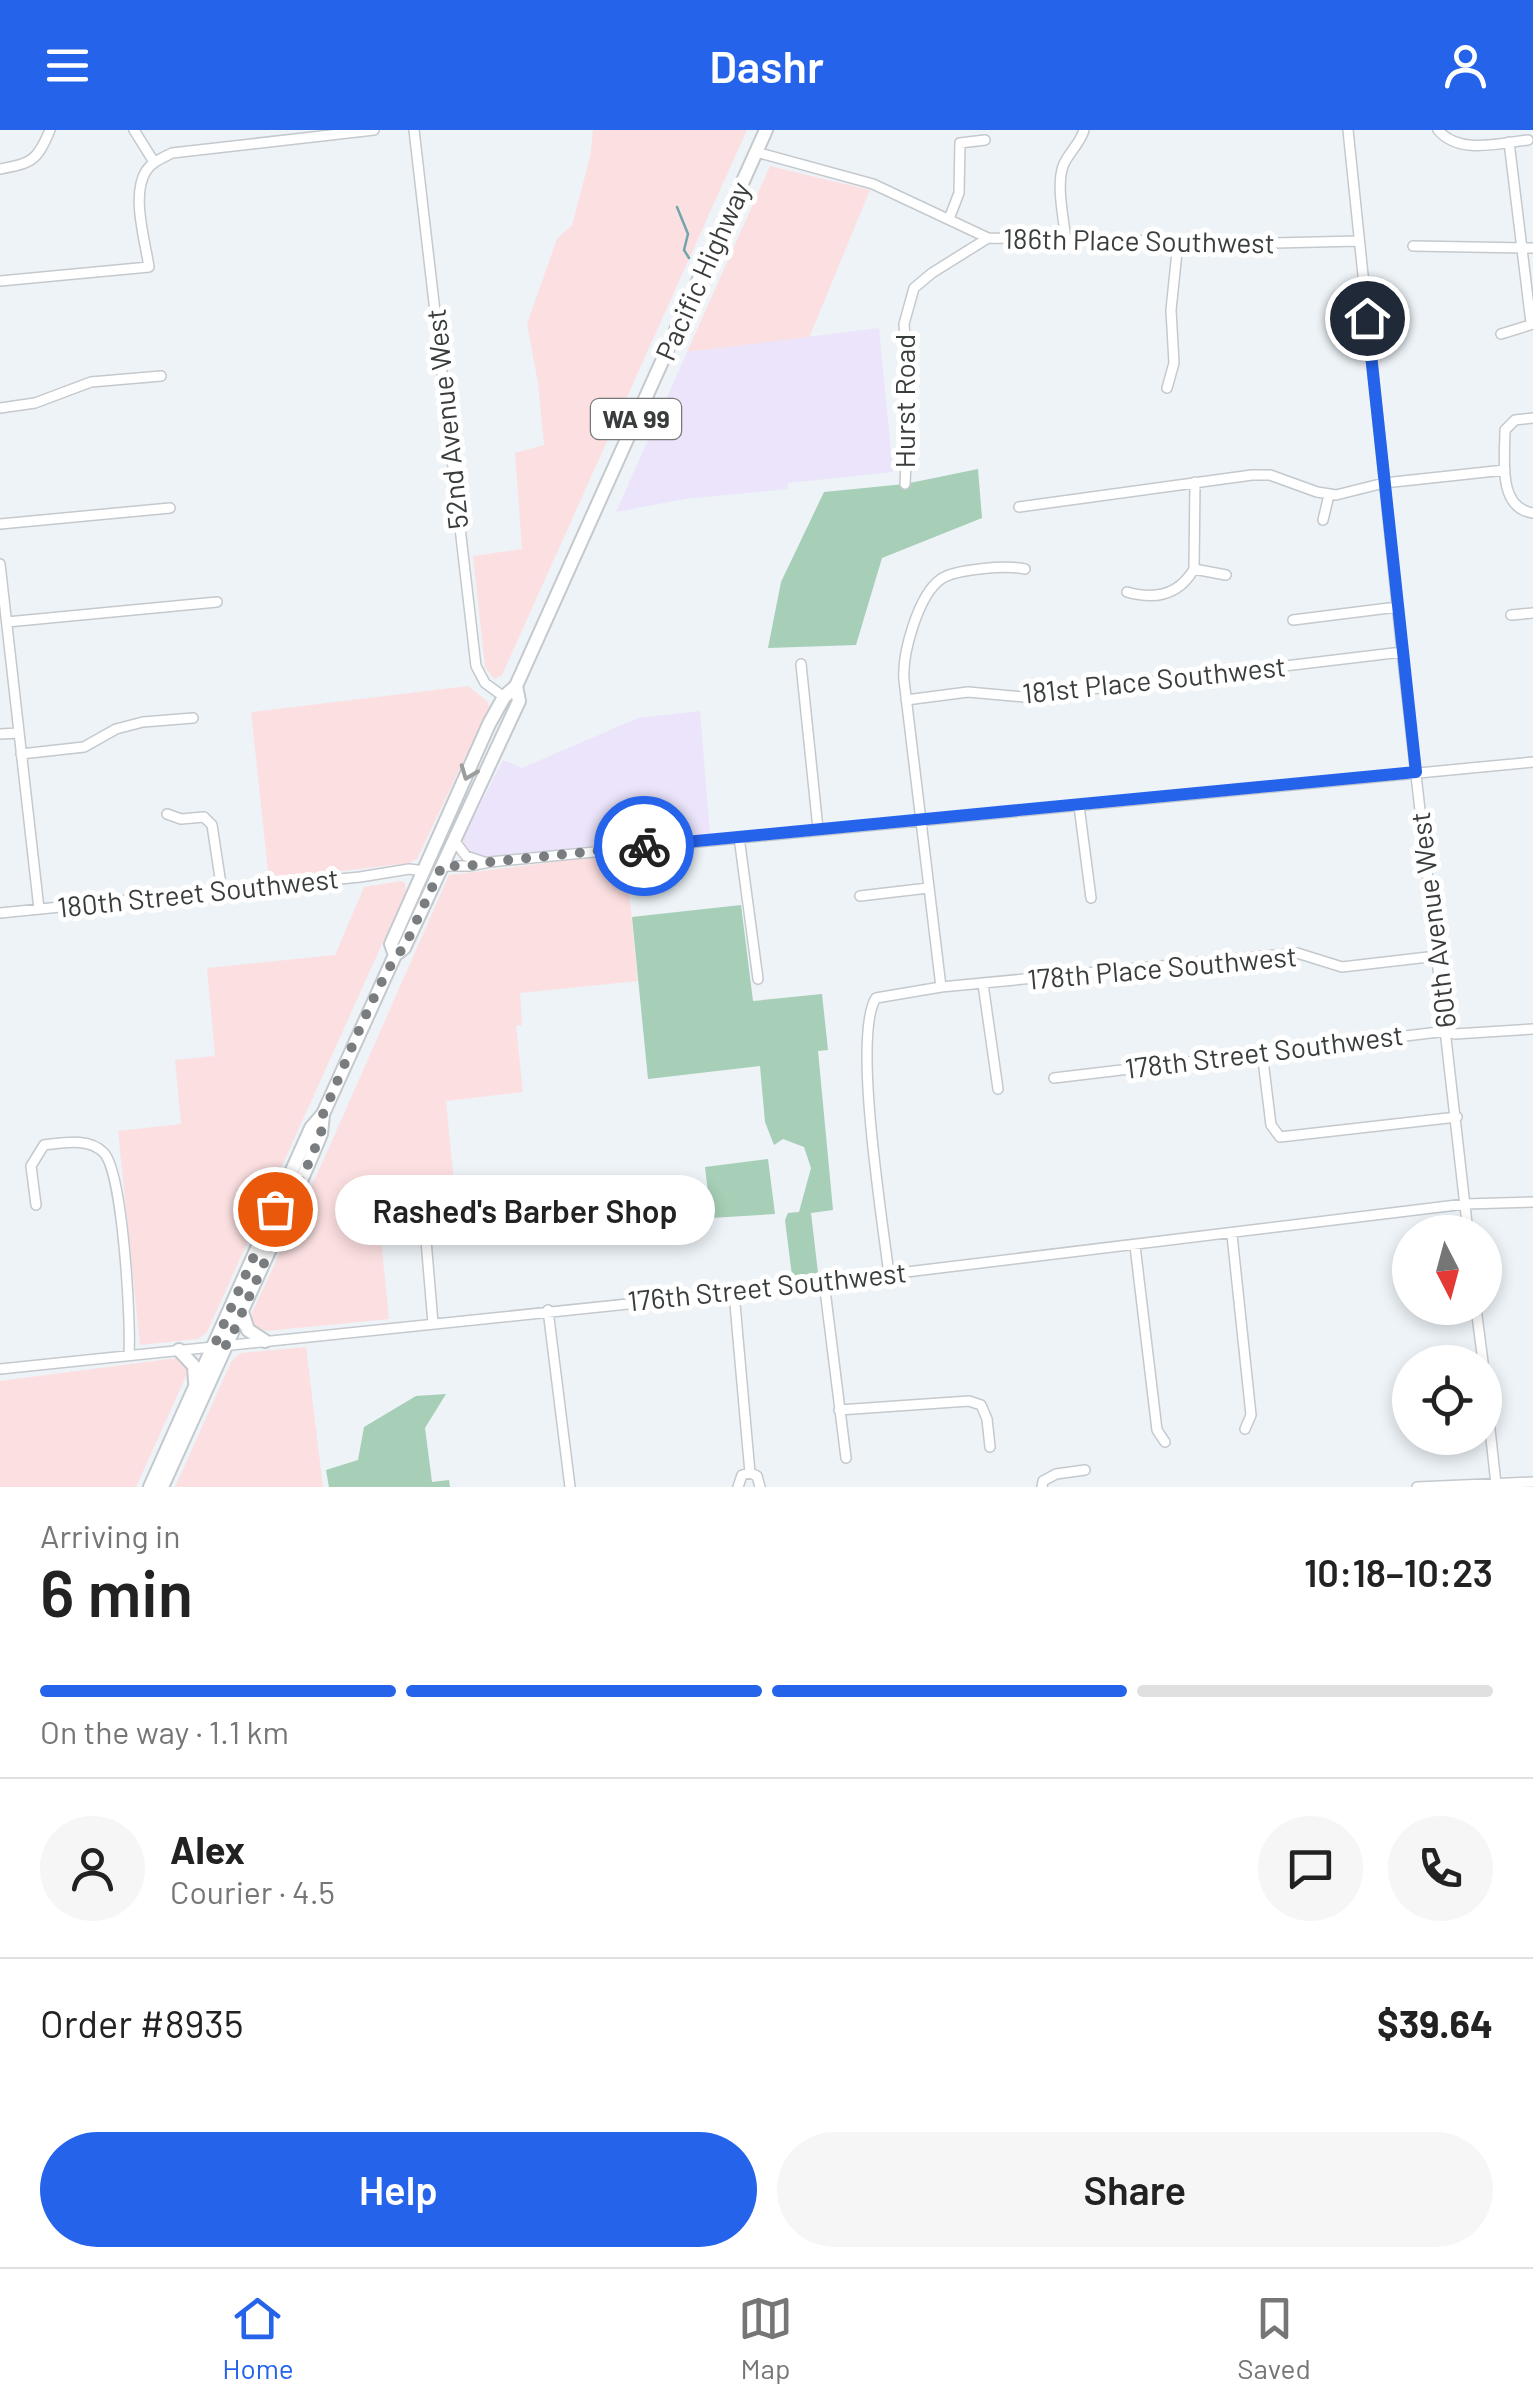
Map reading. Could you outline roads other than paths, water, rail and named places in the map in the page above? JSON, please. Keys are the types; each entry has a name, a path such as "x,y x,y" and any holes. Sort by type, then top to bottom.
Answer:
{"highway":[{"name":"Pacific Highway","path":"395,955 391,944 482,741 504,697 516,686 766,130"},
{"name":"Pacific Highway","path":"162,1487 302,1146 323,1114 395,955 404,948 518,701 516,686"},
{"path":"504,697 507,726"},
{"path":"442,866 441,856 452,828 455,806"},
{"path":"422,909 428,878 424,872"},
{"name":"Pacific Highway","path":"150,1487 195,1386 242,1312 321,1134 323,1114"},
{"path":"293,1196 304,1157 302,1146"},
{"path":"242,1312 248,1330 265,1341"},
{"path":"179,1350 194,1366 195,1386"}],"street":[{"path":"0,170 32,162 50,130"},
{"path":"134,130 154,162"},
{"path":"0,281 149,266 140,193 144,173 154,162 188,149 374,130"},
{"name":"52nd Avenue West","path":"414,130 474,652 485,683 504,697"},
{"path":"1066,242 1061,174 1084,130"},
{"name":"60th Avenue West","path":"1348,130 1466,1215"},
{"path":"1438,130 1452,142 1468,146 1528,140"},
{"path":"949,219 959,193 960,143 985,140"},
{"path":"1501,334 1532,324 1509,142"},
{"name":"186th Place Southwest","path":"756,152 873,184 988,238 1066,242 1359,241"},
{"name":"Hurst Road","path":"905,484 909,397 904,324 914,288 988,238"},
{"path":"1167,388 1174,364 1172,310 1178,242"},
{"path":"1414,246 1533,248"},
{"path":"0,408 36,403 91,382 161,376"},
{"path":"1533,418 1514,420 1505,430 1510,500 1520,511 1533,513"},
{"path":"1019,507 1264,474 1329,495 1384,483 1505,470"},
{"path":"1127,592 1146,597 1172,592 1188,580 1194,569 1194,482"},
{"path":"1323,520 1329,495"},
{"path":"0,524 170,508"},
{"path":"0,564 39,908"},
{"path":"941,988 906,700 906,644 937,582 952,574 1014,566 1025,569"},
{"path":"1194,569 1226,575"},
{"path":"4,615 217,602"},
{"path":"1293,620 1397,607"},
{"path":"1511,616 1533,613"},
{"name":"181st Place Southwest","path":"906,700 968,692 1024,696 1402,652"},
{"path":"801,664 818,829"},
{"path":"21,754 84,747 116,729 143,722 193,718"},
{"path":"0,734 18,733"},
{"path":"442,866 1533,762"},
{"path":"1079,806 1091,898"},
{"path":"167,814 181,819 204,817 212,825 222,891"},
{"path":"739,837 758,980"},
{"path":"454,840 466,856 487,862"},
{"name":"180th Street Southwest","path":"0,913 413,868 424,872"},
{"path":"396,872 404,874 416,890"},
{"path":"860,896 928,888"},
{"name":"178th Place Southwest","path":"890,1275 866,1060 872,1004 884,994 1298,952 1342,967 1437,956"},
{"path":"983,984 998,1090"},
{"name":"178th Street Southwest","path":"1054,1078 1447,1031 1455,1034 1533,1029"},
{"path":"1262,1052 1271,1125 1276,1135 1290,1138 1457,1117"},
{"path":"36,1204 31,1166 44,1145 88,1143 102,1151 112,1166 120,1200 131,1320 129,1355"},
{"path":"422,1193 434,1323"},
{"name":"176th Street Southwest","path":"0,1368 734,1293 1465,1204 1533,1202"},
{"path":"1232,1234 1251,1415 1245,1429"},
{"path":"1135,1246 1156,1430 1164,1442"},
{"path":"824,1282 846,1458"},
{"path":"734,1293 750,1473"},
{"path":"548,1310 570,1487"},
{"path":"839,1410 969,1401 981,1406 990,1447"},
{"path":"1493,1455 1496,1485"},
{"path":"1042,1487 1044,1481 1056,1474 1085,1470"},
{"path":"738,1487 742,1476 750,1473 757,1476 760,1487"},
{"path":"1417,1487 1533,1482"}],"waterway":[{"path":"677,207 688,234 684,250 689,258"}],"place":[{"name":"Rashed's Barber Shop","path":"275,1209"}]}
